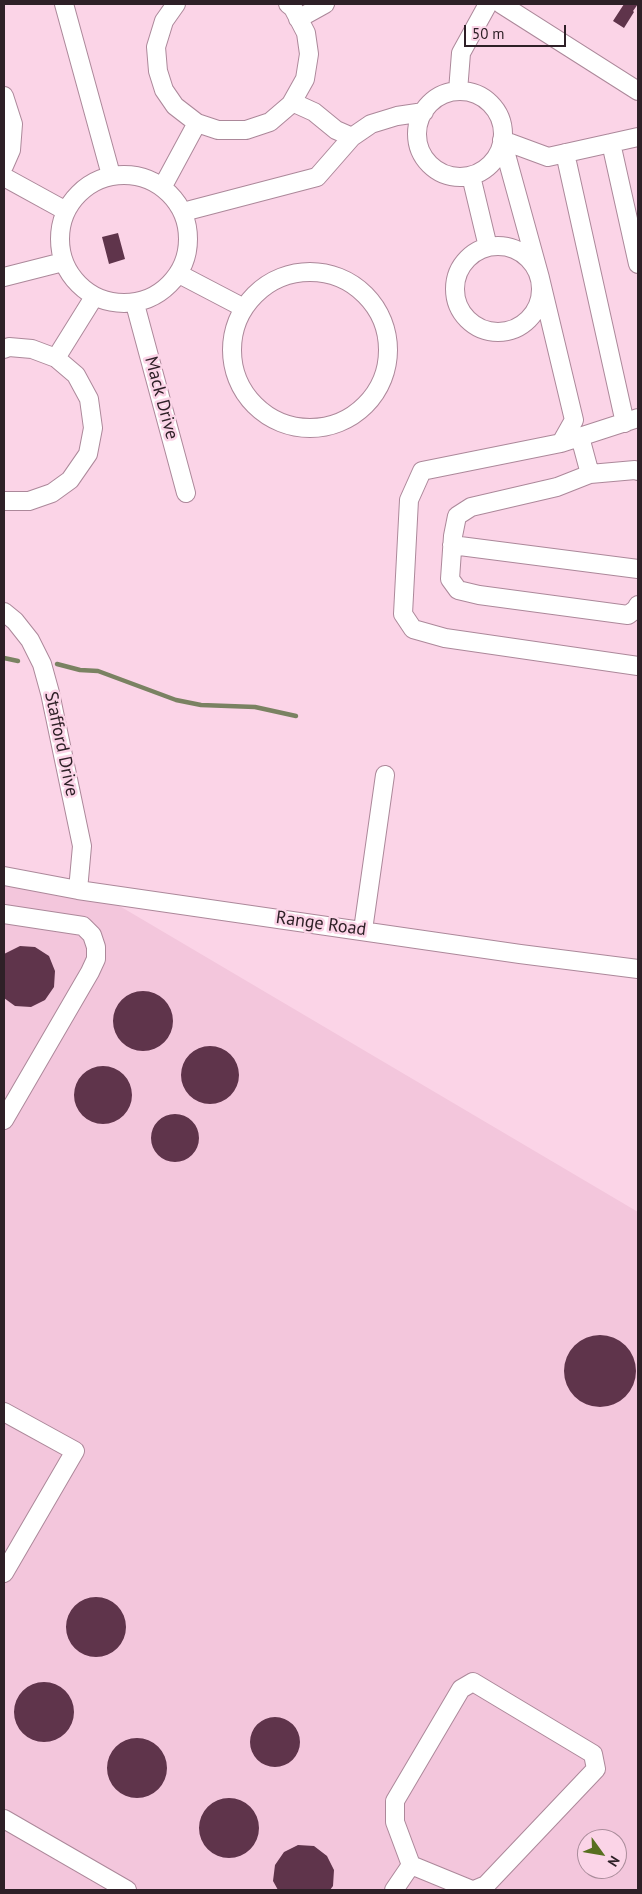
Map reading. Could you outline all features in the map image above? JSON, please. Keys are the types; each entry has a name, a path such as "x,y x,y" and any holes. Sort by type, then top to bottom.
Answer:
{"street":[{"path":"64,4 111,175"},
{"path":"176,4 164,21 156,47 158,71 164,90 175,106 197,123 218,130 246,130 270,122 292,102 305,79 309,54 306,33 293,8 288,4"},
{"path":"298,19 325,4"},
{"path":"458,91 461,53 488,4"},
{"path":"501,4 638,91"},
{"path":"458,91 482,97 494,108 502,123 500,148 492,162 486,168 471,176 446,175 438,171 425,160 417,136 420,119 424,112 435,99 450,92 458,91"},
{"path":"4,96 12,124 10,150 4,166"},
{"path":"292,102 314,112 336,130 352,137"},
{"path":"183,212 317,177 352,137 371,124 397,116 424,112"},
{"path":"163,186 197,123"},
{"path":"502,140 548,157 638,137"},
{"path":"502,140 540,278 574,420 561,443"},
{"path":"611,143 638,264"},
{"path":"565,153 632,421 561,443 422,471 408,500 403,614 413,629 445,638 638,666"},
{"path":"111,175 143,176 163,186 181,206 189,228 188,253 179,274 157,296 135,304 116,304 94,297 75,282 63,262 60,233 66,212 73,199 90,184 111,175"},
{"path":"471,176 488,247"},
{"path":"4,177 66,212"},
{"path":"505,246 520,252 532,263 540,278 539,303 535,310 524,323 509,330 501,332 476,326 469,321 459,307 456,282 458,274 467,260 480,250 488,247 505,246"},
{"path":"4,278 63,262"},
{"path":"314,271 347,280 370,299 384,324 389,352 383,379 372,399 355,414 335,425 299,428 269,418 243,392 232,356 235,326 244,308 256,294 278,278 314,271"},
{"path":"179,274 244,308"},
{"path":"56,358 94,297"},
{"name":"Mack Drive","path":"135,304 186,493"},
{"path":"4,349 32,349 56,358 76,375 89,399 93,428 88,454 70,480 52,493 29,501 4,501"},
{"path":"580,437 590,474"},
{"path":"638,471 590,474 557,487 471,507 457,516 452,545 450,580 458,590 479,595 628,615 638,605"},
{"path":"452,545 638,569"},
{"name":"Stafford Drive","path":"4,612 15,621 30,640 42,664 50,692 82,846 78,890"},
{"path":"363,930 385,775"},
{"name":"Range Road","path":"4,876 78,890 638,969"},
{"path":"4,914 83,926 92,935 96,947 96,959 4,1120"},
{"path":"4,1412 75,1451 4,1573"},
{"path":"473,1682 593,1754 596,1769 486,1885 473,1890 411,1865 395,1822 395,1801 460,1689 473,1682"},
{"path":"4,1819 128,1890"},
{"path":"394,1890 411,1865"}],"shaded area":[{"path":"4,879 84,885 638,1212 638,1890 4,1890"}],"building":[{"path":"624,4 638,4 624,28 613,21"},
{"path":"118,233 125,259 109,264 102,237"},
{"path":"20,946 35,947 49,956 55,971 54,987 45,1000 31,1007 15,1006 4,998 4,954"},
{"path":"143,991 160,996 168,1004 173,1021 168,1038 160,1046 143,1051 126,1046 118,1038 113,1021 118,1004 126,996"},
{"path":"210,1046 221,1048 234,1059 239,1075 237,1086 226,1099 210,1104 199,1102 186,1091 181,1075 183,1064 194,1051"},
{"path":"103,1066 114,1068 127,1079 132,1095 130,1106 119,1119 103,1124 92,1122 79,1111 74,1095 76,1084 87,1071"},
{"path":"175,1114 184,1116 192,1121 197,1129 199,1138 197,1147 192,1155 184,1160 175,1162 166,1160 158,1155 153,1147 151,1138 153,1129 158,1121 166,1116"},
{"path":"593,1335 607,1335 626,1345 636,1364 636,1378 626,1397 607,1407 593,1407 574,1397 564,1378 564,1364 574,1345"},
{"path":"90,1597 102,1597 113,1602 121,1610 126,1621 124,1639 113,1652 102,1657 90,1657 79,1652 71,1644 66,1633 66,1621 71,1610 79,1602"},
{"path":"38,1682 50,1682 61,1687 69,1695 74,1706 72,1724 61,1737 50,1742 38,1742 27,1737 19,1729 14,1718 14,1706 19,1695 27,1687"},
{"path":"275,1717 293,1724 300,1742 293,1760 275,1767 257,1760 250,1742 257,1724"},
{"path":"131,1738 143,1738 154,1743 162,1751 167,1762 165,1780 154,1793 143,1798 131,1798 120,1793 112,1785 107,1774 107,1762 112,1751 120,1743"},
{"path":"223,1798 235,1798 246,1803 254,1811 259,1822 257,1840 246,1853 235,1858 223,1858 212,1853 204,1845 199,1834 199,1822 204,1811 212,1803"},
{"path":"298,1845 314,1846 327,1856 334,1870 333,1886 330,1890 278,1890 273,1881 275,1865 284,1852"}],"waterway":[{"path":"4,658 18,661"},
{"path":"57,664 80,670 98,671 176,700 201,705 255,707 296,716"}]}
